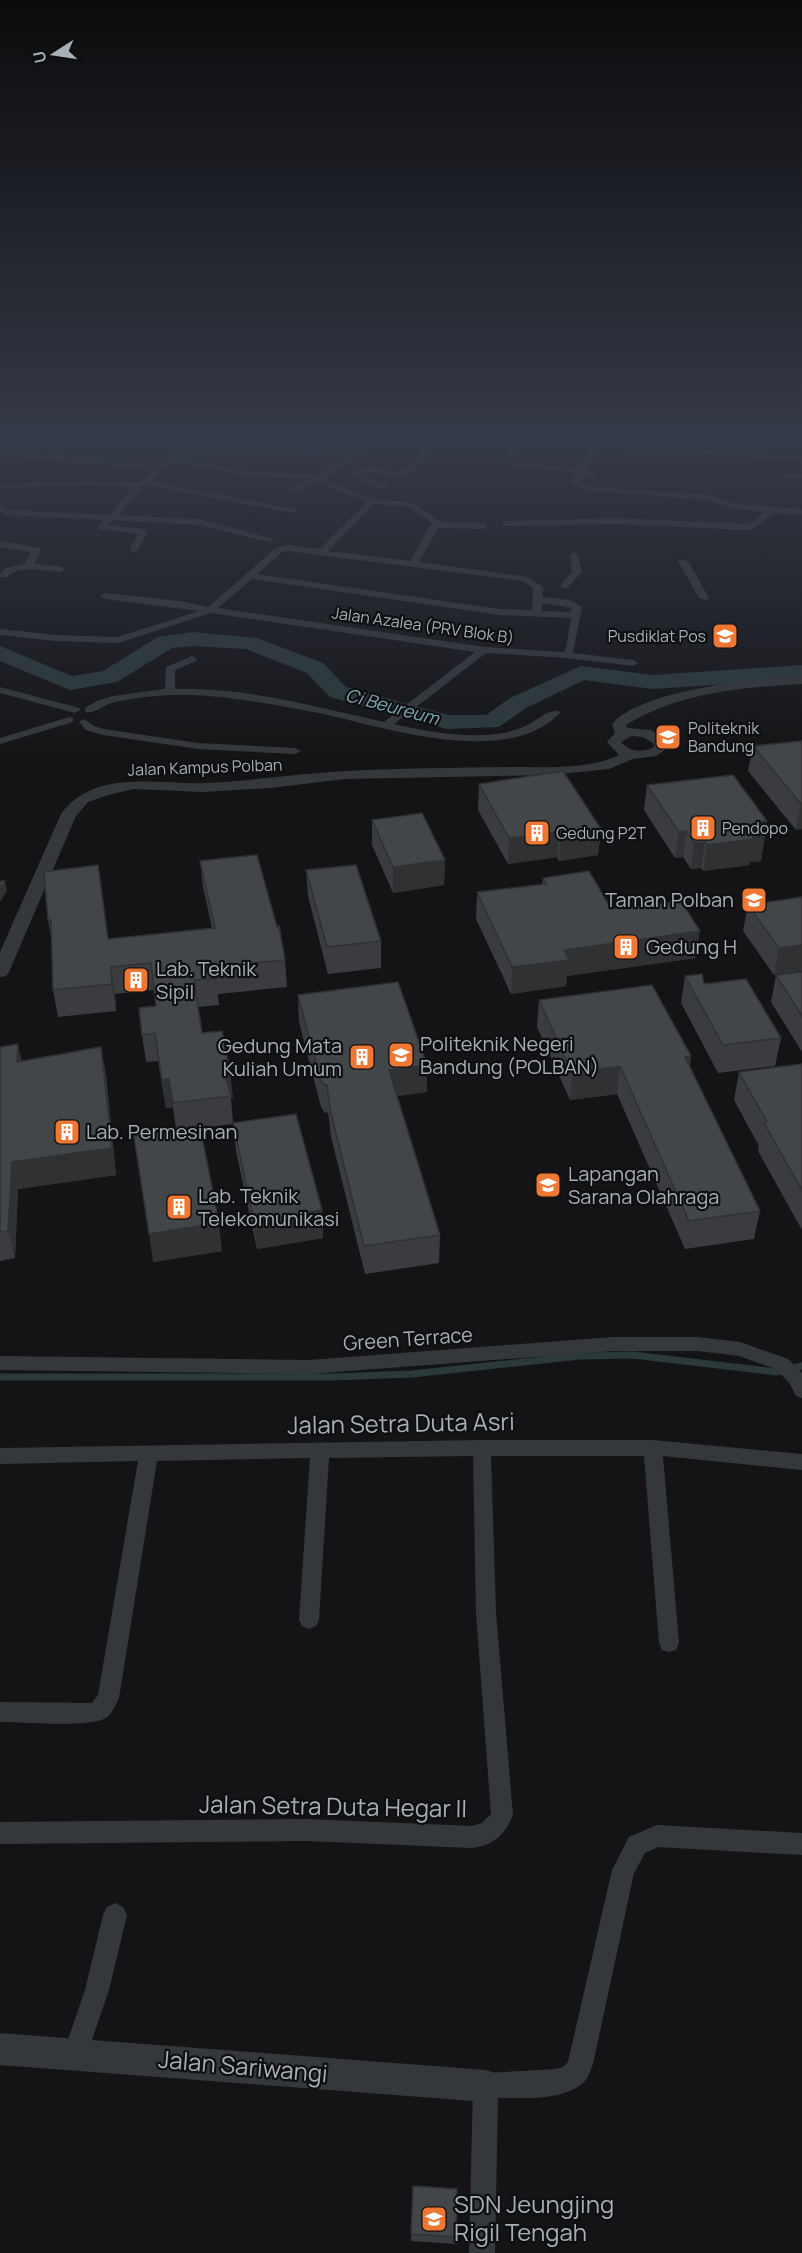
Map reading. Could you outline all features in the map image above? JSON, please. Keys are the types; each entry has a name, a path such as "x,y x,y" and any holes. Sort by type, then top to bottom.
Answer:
{"street":[{"path":"19,547 37,550 28,566"},
{"path":"323,551 327,547"},
{"path":"414,563 424,547"},
{"path":"210,610 281,549 323,551 525,579 538,587 537,614"},
{"path":"564,586 576,572 574,555"},
{"path":"683,561 704,598"},
{"path":"4,575 9,570 28,566 60,569"},
{"path":"252,576 500,612 576,615"},
{"name":"Jalan Azalea (PRV Blok B)","path":"105,596 180,604 484,650 567,655 633,663"},
{"path":"539,600 576,605 571,648 567,655"},
{"name":"Jalan Azalea (PRV Blok B)","path":"0,632 109,641 210,610"},
{"path":"387,724 484,650"},
{"path":"170,691 170,669 192,659"},
{"path":"631,754 620,741 619,724 626,718 651,707 701,693 758,683 802,680"},
{"path":"0,690 75,710 89,710 102,701 170,691 246,698 445,737 494,738 528,731 555,713"},
{"path":"594,768 599,759 620,741 646,733 648,719 660,705"},
{"path":"69,720 67,715 75,710"},
{"path":"84,722 94,716 89,710"},
{"path":"0,741 69,720 84,722 90,728 103,732 188,744 295,751"},
{"name":"Jalan Kampus Polban","path":"0,972 69,814 83,799 104,791 134,785 203,788 270,784 345,774 512,774 594,768 609,765 631,754 648,754 660,748 662,744 657,738 646,733"},
{"name":"Green Terrace","path":"0,1363 309,1367 613,1344 698,1344 740,1349 782,1364 798,1380 802,1391"},
{"name":"Jalan Setra Duta Asri","path":"0,1456 482,1448 653,1448 802,1462"},
{"name":"Jalan Setra Duta Hegar II","path":"0,1833 307,1830 472,1837 492,1831 498,1825 502,1815 486,1613 482,1448"},
{"path":"653,1448 669,1643"},
{"path":"309,1620 320,1451"},
{"path":"0,1712 92,1713 100,1710 108,1698 148,1454"},
{"path":"482,2253 486,2086 561,2081 577,2071 623,1870 637,1845 657,1836 802,1844"},
{"path":"75,2054 97,1990 115,1915"},
{"name":"Jalan Sariwangi","path":"0,2049 486,2086"}],"building":[{"path":"802,741 802,804 801,804 753,746"},
{"path":"563,771 601,829 561,835 559,832 509,838 479,784"},
{"path":"733,775 767,821 756,822 766,835 753,837 754,839 707,845 705,842 694,843 686,831 679,832 647,785"},
{"path":"422,813 445,860 393,867 372,820"},
{"path":"257,855 277,927 279,926 285,960 215,967 217,978 194,980 202,1033 222,1031 230,1071 224,1072 231,1096 173,1103 169,1079 162,1080 155,1033 142,1035 139,1008 156,1006 151,963 111,967 112,984 53,990 51,920 48,920 44,872 98,865 108,939 215,928 200,861"},
{"path":"356,865 381,941 327,947 306,870"},
{"path":"589,871 611,909 681,901 700,931 564,950 569,960 512,967 477,892 546,884 543,878"},
{"path":"802,897 802,945 779,948 748,905"},
{"path":"802,972 802,1016 776,975"},
{"path":"702,974 704,984 746,979 781,1038 723,1045 685,976"},
{"path":"398,982 427,1065 389,1070 440,1235 364,1246 330,1109 327,1085 324,1085 320,1079 298,995"},
{"path":"652,985 691,1056 685,1057 760,1211 689,1221 620,1066 572,1073 539,1000"},
{"path":"18,1044 17,1062 101,1047 112,1148 12,1162 8,1231 0,1232 0,1047"},
{"path":"802,1064 802,1190 764,1123 767,1122 739,1072"},
{"path":"296,1114 322,1210 254,1221 233,1123"},
{"name":"Lab. Teknik Telekomunikasi","path":"200,1126 219,1223 149,1234 134,1136"},
{"name":"SDN Jeungjing Rigil Tengah","path":"413,2186 457,2189 456,2237 411,2234"}],"waterway":[{"name":"Ci Beureum","path":"0,653 70,683 109,677 166,642 193,639 249,643 315,668 338,692 447,722 491,722 518,703 581,673 653,682 802,672"},
{"path":"0,1377 332,1377 412,1374 580,1356 633,1355 776,1372 802,1366"}],"place":[{"name":"Pusdiklat Pos","path":"725,636"},
{"name":"Politeknik Bandung","path":"668,737"},
{"name":"Pendopo","path":"703,828"},
{"name":"Gedung P2T","path":"537,833"},
{"name":"Taman Polban","path":"754,900"},
{"name":"Gedung H","path":"626,947"},
{"name":"Lab. Teknik Sipil","path":"136,980"},
{"name":"Politeknik Negeri Bandung (POLBAN)","path":"401,1055"},
{"name":"Gedung Mata Kuliah Umum","path":"362,1057"},
{"name":"Lab. Permesinan","path":"67,1132"},
{"name":"Lapangan Sarana Olahraga","path":"548,1185"},
{"name":"Lab. Teknik Telekomunikasi","path":"179,1207"},
{"name":"SDN Jeungjing Rigil Tengah","path":"434,2219"}]}
